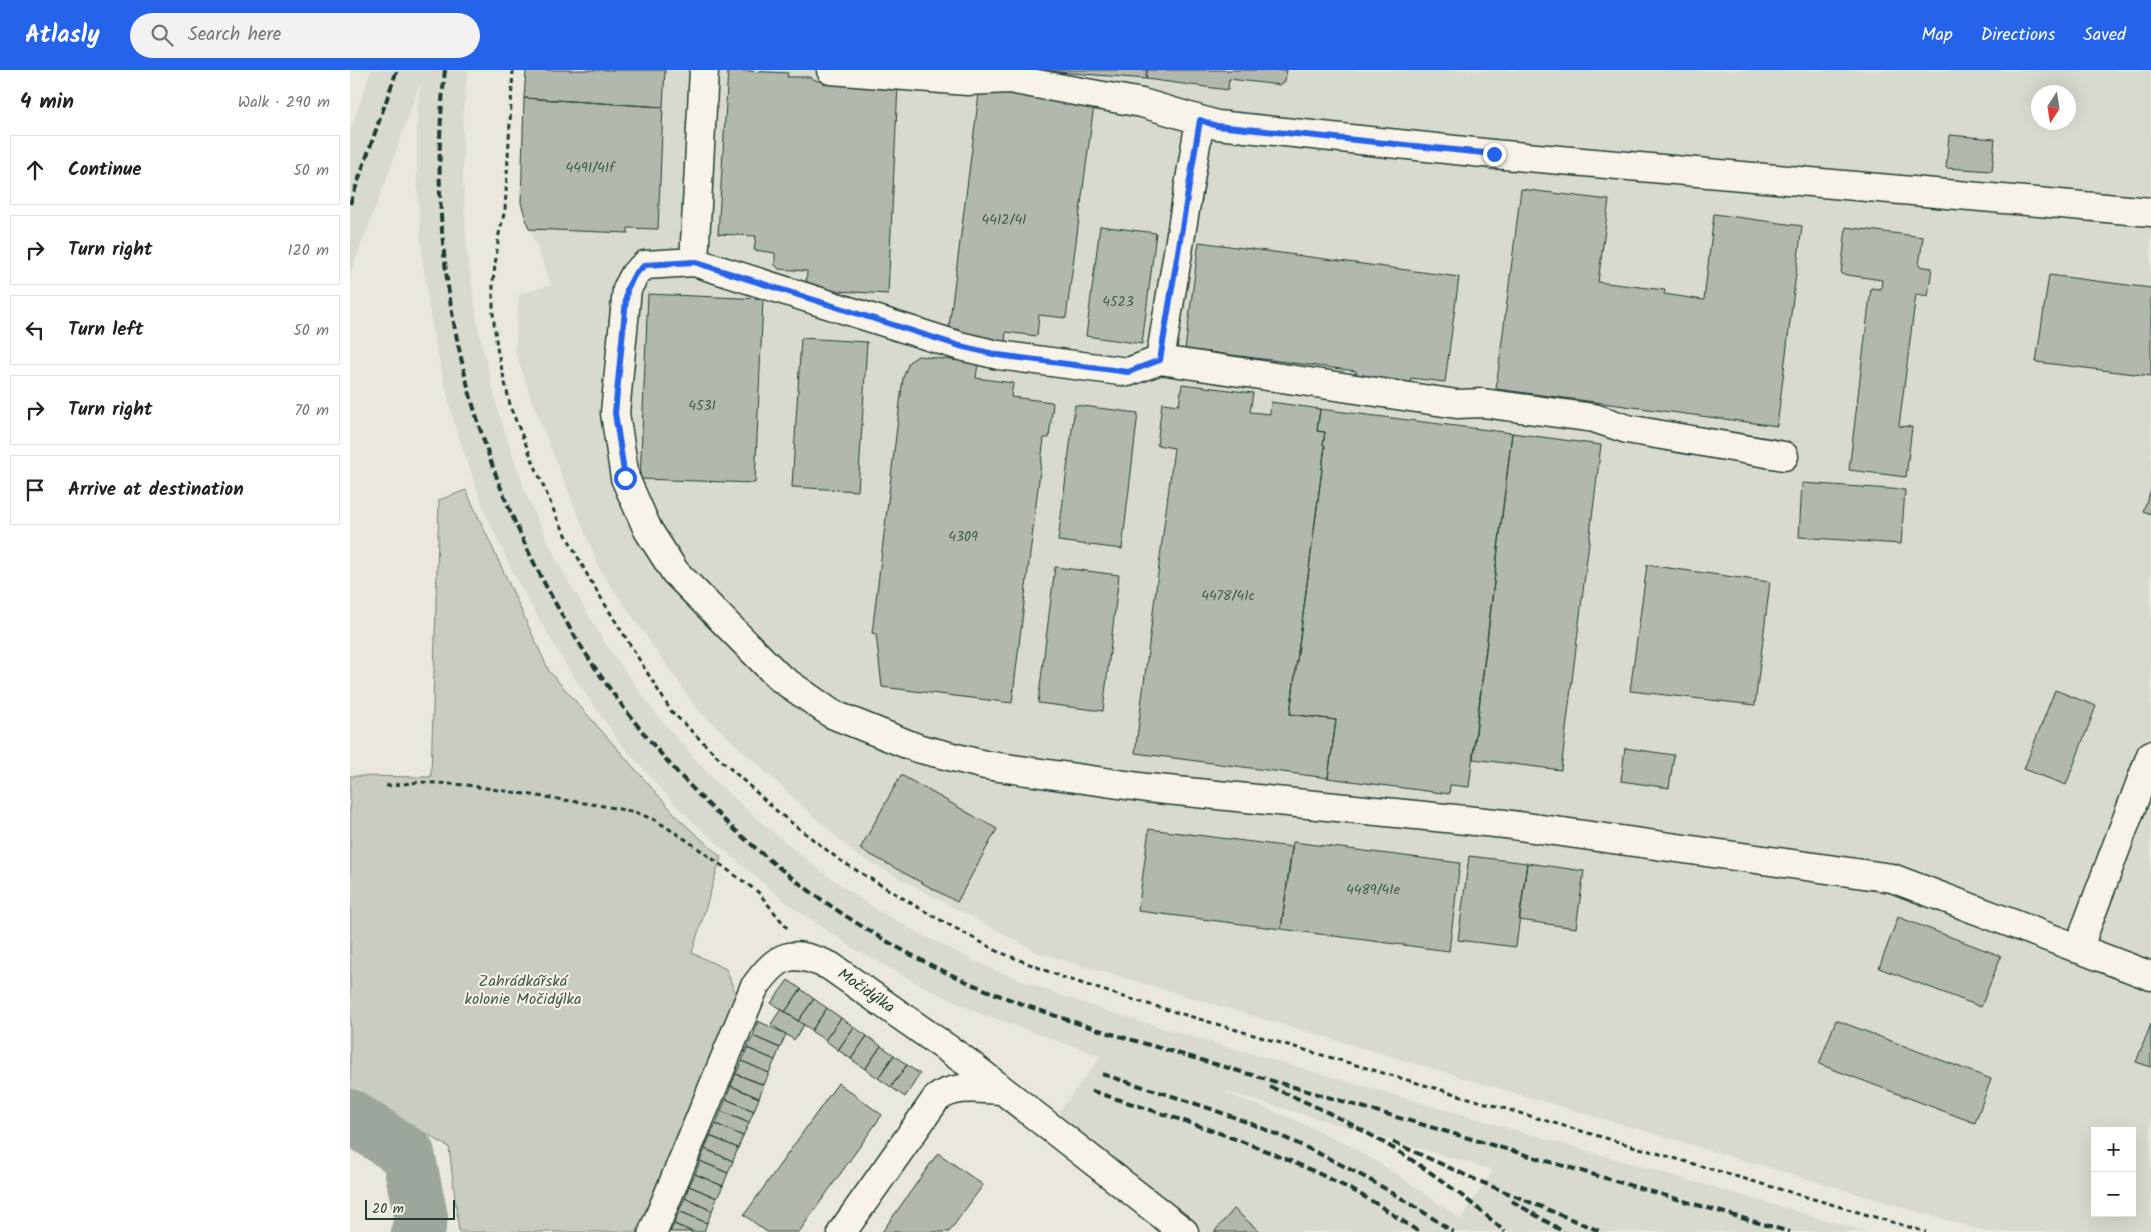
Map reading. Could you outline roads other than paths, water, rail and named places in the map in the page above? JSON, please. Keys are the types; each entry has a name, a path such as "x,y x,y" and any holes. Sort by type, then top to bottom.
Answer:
{"lane":[{"path":"694,262 704,70"},
{"path":"831,70 967,81 1009,79 1142,103 1217,126 1494,154 2151,212"},
{"path":"1160,360 1200,120"},
{"path":"1784,456 1627,429 1594,418 1483,403 1456,404 1160,360 1128,372 998,355 960,346 694,262 645,265 635,274 627,289 615,413 625,478 648,530 675,572 779,678 832,714 917,748 995,766 1147,788 1505,824 1892,878 2151,976"},
{"path":"2078,948 2151,755"},
{"name":"Močidýlka","path":"653,1232 754,988 766,972 781,960 794,955 809,956 830,966 1002,1090 1184,1232"},
{"path":"842,1232 936,1099 950,1090 960,1088 1002,1090"}],"waterway":[{"path":"350,1116 408,1154 421,1217 418,1232"}],"railway":[{"path":"350,204 397,70"},
{"path":"445,70 440,205 457,338 493,466 547,588 618,700 705,801 806,889 921,960 944,972 1039,1010 1112,1034 1790,1232"},
{"path":"1102,1074 1179,1098 1255,1125 1314,1151 1399,1197 1453,1232"},
{"path":"1270,1087 1333,1115 1394,1149 1452,1188 1505,1232"},
{"path":"1092,1091 1222,1134 1286,1159 1357,1193 1419,1232"},
{"path":"1393,1142 1474,1179 1602,1232"},
{"path":"1512,1201 1564,1232"}],"park label":[{"name":"Zahrádkářská kolonie Močidýlka","path":"523,990"}]}
